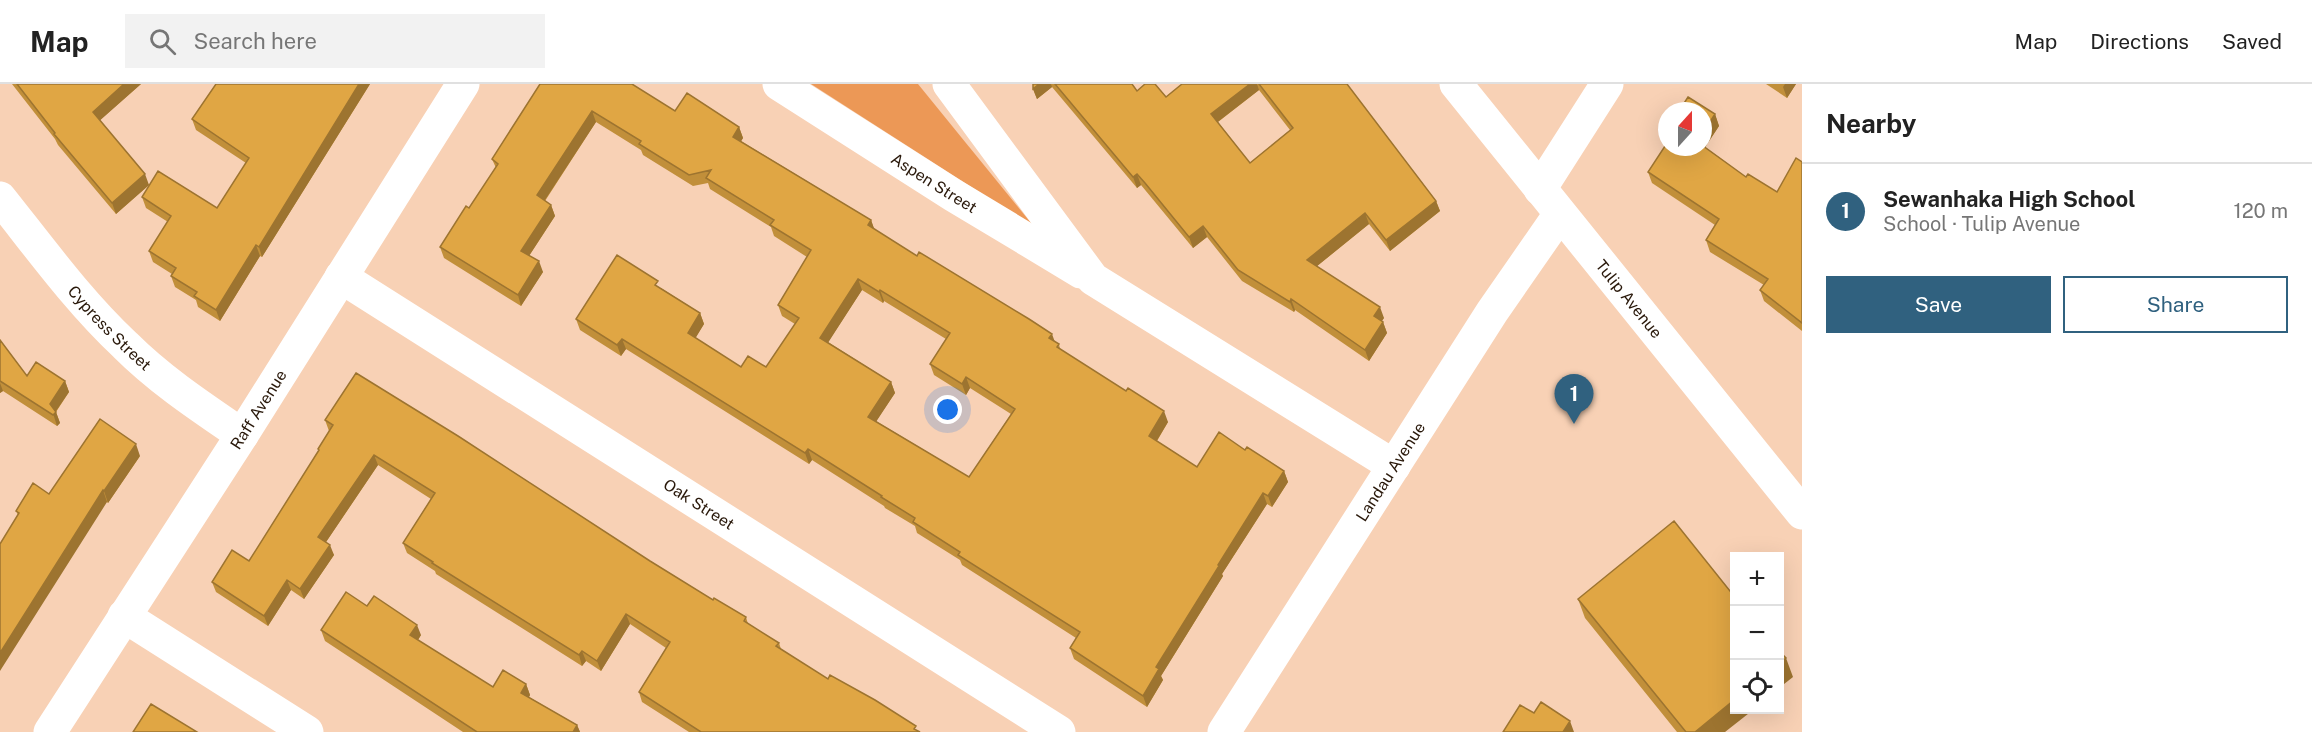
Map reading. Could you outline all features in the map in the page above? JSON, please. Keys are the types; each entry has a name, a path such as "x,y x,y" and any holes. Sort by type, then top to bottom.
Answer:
{"street":[{"name":"Raff Avenue","path":"50,732 242,435 463,84"},
{"name":"Aspen Street","path":"779,84 953,195 1394,466"},
{"name":"Aspen Street","path":"949,84 1093,279"},
{"name":"Tulip Avenue","path":"1456,84 1802,513"},
{"path":"1540,189 1607,84"},
{"name":"Cypress Street","path":"0,198 82,300 124,345 164,380 242,435"},
{"name":"Landau Avenue","path":"1224,732 1492,312 1560,214"},
{"name":"Oak Street","path":"341,277 1059,732"},
{"path":"124,616 307,732"}],"shaded area":[{"path":"811,84 918,84 1035,228"}],"building":[{"path":"17,84 124,84 93,112 145,174 112,203 54,134"},
{"path":"216,84 359,84 259,247 256,245 216,310 194,296 197,292 171,276 176,268 149,251 171,216 142,197 158,171 217,208 249,158 192,119"},
{"path":"540,84 632,84 675,111 687,93 739,127 733,137 871,220 868,225 917,256 919,252 1029,319 1052,334 1049,338 1059,344 1057,347 1126,391 1128,388 1164,411 1149,436 1197,467 1219,432 1245,450 1247,447 1284,471 1268,496 1263,493 1156,667 1159,669 1143,696 1070,648 1080,632 958,555 960,552 913,522 915,518 882,496 808,449 805,453 622,339 617,345 576,319 617,255 658,281 655,285 700,313 688,333 741,367 748,356 766,367 799,318 778,305 811,250 770,225 774,220 706,178 711,170 689,175 639,144 641,141 592,111 537,195 551,205 521,251 539,261 518,295 440,247 466,206 469,208 498,164 492,159","holes":["858,279 879,292 880,290 950,333 930,364 962,384 966,377 1015,409 969,477 868,417 891,382 820,338"]},
{"path":"1055,84 1132,84 1137,91 1145,84 1155,84 1166,97 1182,84 1250,84 1211,114 1250,163 1293,128 1259,84 1347,84 1436,201 1386,240 1365,213 1307,260 1380,307 1374,316 1383,322 1365,350 1291,299 1290,302 1238,270 1203,226 1189,237 1137,174 1133,177"},
{"path":"1688,97 1696,102 1685,102"},
{"path":"1712,152 1746,177 1748,174 1777,192 1796,158 1802,162 1802,323 1760,290 1768,279 1706,240 1719,219 1648,172 1658,156 1712,156"},
{"path":"0,340 27,376 36,362 65,381 50,404 56,412 53,415 0,381"},
{"path":"356,373 458,436 650,561 713,600 714,598 746,617 744,621 779,643 776,646 828,679 830,675 875,700 916,726 914,729 920,732 701,732 639,692 670,642 626,614 597,661 582,651 579,655 432,563 403,543 435,493 374,455 318,537 330,545 300,589 287,580 264,616 212,582 232,550 249,561 319,450 333,425 325,420"},
{"path":"100,419 136,444 103,490 0,653 0,544 19,513 16,511 33,483 49,494"},
{"path":"1674,521 1730,591 1730,703 1695,732 1686,732 1578,599"},
{"path":"346,592 367,606 374,596 417,625 410,635 493,687 503,670 526,684 521,693 577,725 573,732 477,732 321,630"},
{"path":"1541,702 1570,721 1563,732 1503,732 1520,705 1534,713"},
{"path":"151,704 197,732 133,732"}],"place":[{"name":"Sewanhaka High School","path":"1574,424"}]}
